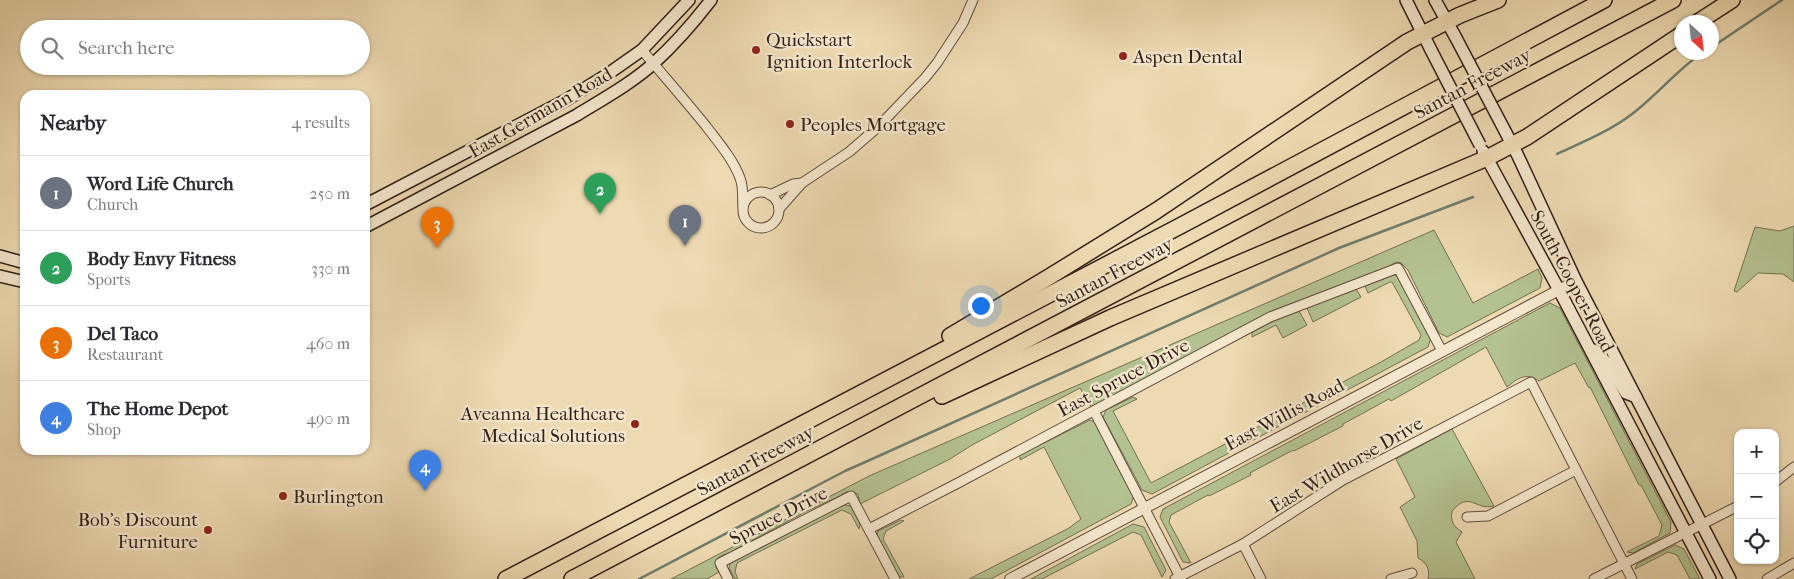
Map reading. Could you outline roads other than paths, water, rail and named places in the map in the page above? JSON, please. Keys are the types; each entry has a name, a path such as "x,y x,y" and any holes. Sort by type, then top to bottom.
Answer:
{"highway":[{"path":"894,376 926,350 1156,211 1407,42 1498,0"},
{"name":"Santan Freeway","path":"506,579 1182,225 1604,0"},
{"name":"Santan Freeway","path":"572,579 1673,0"},
{"path":"1709,15 1732,0"},
{"path":"822,447 861,436 984,375 1110,318 1484,152 1512,145 1674,39"}],"main road":[{"name":"East Germann Road","path":"370,202 566,100 605,76 642,50 689,0"},
{"name":"East Germann Road","path":"370,225 611,94 654,64 686,31 711,0"},
{"name":"South Cooper Road","path":"1406,0 1484,152 1586,341 1710,579"},
{"name":"South Cooper Road","path":"1436,0 1512,145 1576,281 1730,579"},
{"path":"0,256 20,262"},
{"path":"0,276 20,281"},
{"path":"1586,341 1607,363 1626,393 1636,397"}],"street":[{"path":"778,209 802,183 849,152 878,127 925,78 937,63 962,23 973,0"},
{"path":"642,50 713,135 740,176 759,192 770,195 776,201 778,214 772,224 761,228 750,224 746,219 740,176"},
{"path":"770,195 793,184 802,183"},
{"path":"743,208 748,197 759,192"},
{"name":"East Spruce Drive","path":"868,529 1270,317 1398,268 1442,351"},
{"name":"East Willis Road","path":"1010,579 1576,281"},
{"name":"East Wildhorse Drive","path":"1178,578 1242,544 1343,480 1531,382 1576,470"},
{"path":"1094,411 1145,507 1178,578"},
{"path":"1779,479 1794,468"},
{"path":"1466,517 1488,516 1576,470 1632,579"},
{"name":"Spruce Drive","path":"728,579 720,563 851,496 868,529"},
{"path":"1594,579 1734,508"},
{"path":"868,529 895,579"},
{"path":"1242,544 1261,579"},
{"path":"1767,579 1794,563"},
{"path":"1391,579 1412,573"}],"waterway":[{"path":"1719,42 1782,0"},
{"path":"1557,154 1596,136 1624,120 1693,60"},
{"path":"639,579 845,471 1339,248 1473,197"}],"place":[{"name":"Quickstart Ignition Interlock","path":"756,50"},
{"name":"Aspen Dental","path":"1123,56"},
{"name":"Peoples Mortgage","path":"790,124"},
{"name":"Body Envy Fitness","path":"600,214"},
{"name":"Word Life Church","path":"685,246"},
{"name":"Del Taco","path":"437,248"},
{"name":"Aveanna Healthcare Medical Solutions","path":"635,424"},
{"name":"The Home Depot","path":"425,491"},
{"name":"Burlington","path":"283,496"},
{"name":"Bob's Discount Furniture","path":"208,530"}]}
